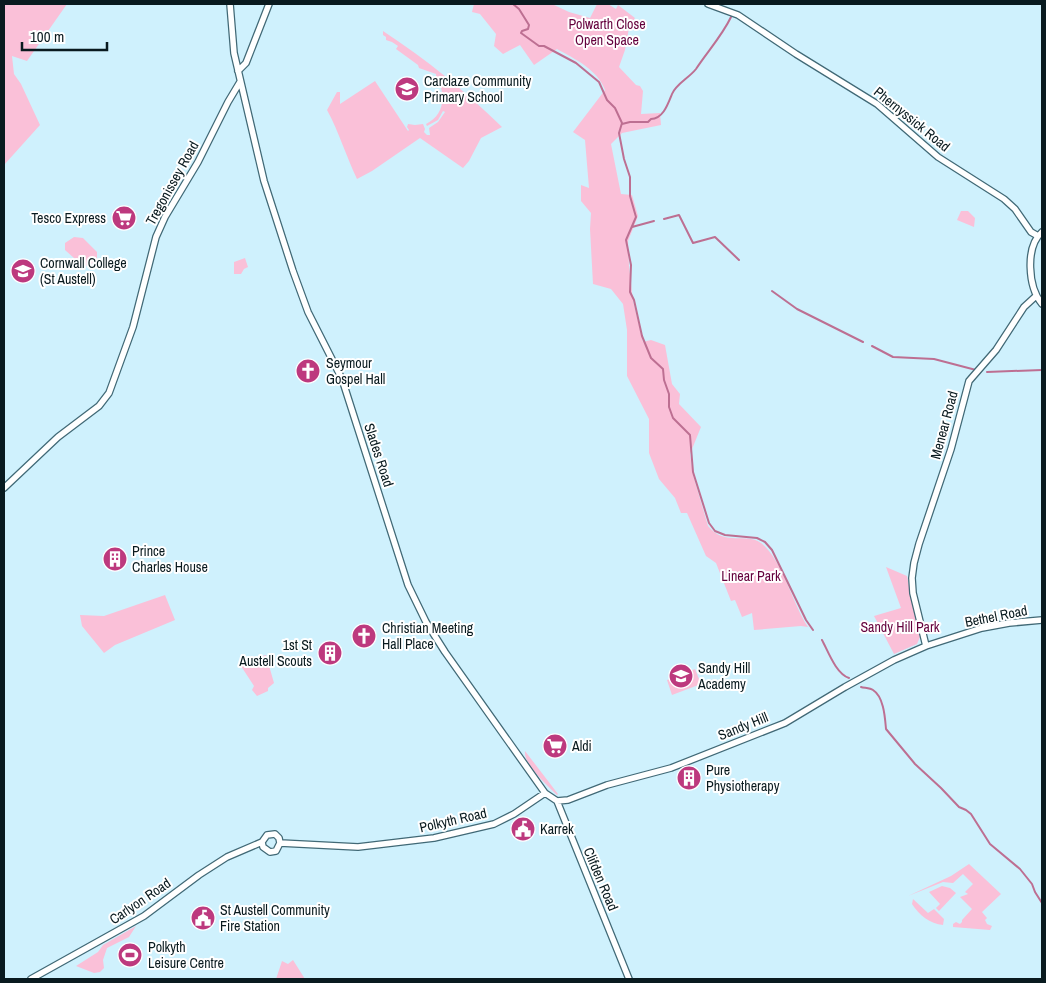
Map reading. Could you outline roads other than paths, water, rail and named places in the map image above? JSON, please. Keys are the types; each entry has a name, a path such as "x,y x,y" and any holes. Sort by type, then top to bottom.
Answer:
{"street":[{"name":"Slades Road","path":"230,4 234,53 264,181 293,271 317,331 340,375 408,585 426,622 445,652 545,793"},
{"path":"238,71 246,63 268,4"},
{"name":"Phernyssick Road","path":"708,4 738,15 789,50 877,104 938,158 1004,199 1015,209 1032,232 1040,234"},
{"name":"Tregonissey Road","path":"4,488 57,438 99,406 110,393 132,327 156,237 165,217 198,162 240,82"},
{"path":"1040,234 1030,266 1031,280 1036,296 1042,304"},
{"name":"Menear Road","path":"926,646 913,593 914,563 951,449 969,381 996,350 1024,307 1036,296"},
{"name":"Bethel Road","path":"926,646 982,628 1042,620"},
{"name":"Sandy Hill","path":"556,801 568,800 607,786 671,768 785,722 894,660 926,646"},
{"path":"545,793 556,801"},
{"name":"Polkyth Road","path":"358,847 434,838 494,824 514,814 545,793"},
{"name":"Clifden Road","path":"556,801 629,979"},
{"name":"Carlyon Road","path":"31,979 144,916 227,857 262,842 267,835 272,834 279,838 280,843 278,849 270,852 265,849 262,842"},
{"name":"Carlyon Road","path":"280,843 358,847"}],"waterway":[{"path":"513,4 519,9 529,25 528,29 521,33 539,46 544,46 576,63 599,82 607,100 615,108 622,123 619,133 630,177 630,196 636,217 626,240 631,265 630,292 634,300 642,336 651,358 663,369 664,380 669,394 669,407 673,418 690,435 693,472 709,523 715,531 725,535 757,538 765,542 772,550 806,620 813,630"},
{"path":"622,124 648,122 662,114 674,90 696,69 731,17"},
{"path":"664,219 679,215 693,243 715,237 739,260"},
{"path":"632,227 654,221"},
{"path":"772,291 797,309 863,342"},
{"path":"872,346 893,357 934,359 976,370"},
{"path":"987,372 1042,370"},
{"path":"822,640 836,667 844,676 849,678"},
{"path":"861,687 872,689 877,693 883,708 886,729 915,764 959,807 971,814 990,844 1020,869 1032,884 1042,903"}],"place":[{"name":"Carclaze Community Primary School","path":"407,89"},
{"name":"Tesco Express","path":"124,218"},
{"name":"Cornwall College (St Austell)","path":"23,271"},
{"name":"Seymour Gospel Hall","path":"308,371"},
{"name":"Prince Charles House","path":"115,559"},
{"name":"Christian Meeting Hall Place","path":"364,636"},
{"name":"1st St Austell Scouts","path":"330,653"},
{"name":"Sandy Hill Academy","path":"681,676"},
{"name":"Aldi","path":"555,746"},
{"name":"Pure Physiotherapy","path":"689,778"},
{"name":"Karrek","path":"523,829"},
{"name":"St Austell Community Fire Station","path":"203,918"},
{"name":"Polkyth Leisure Centre","path":"130,955"}],"park label":[{"name":"Polwarth Close Open Space","path":"607,32"},
{"name":"Linear Park","path":"751,576"},
{"name":"Sandy Hill Park","path":"900,627"}]}
